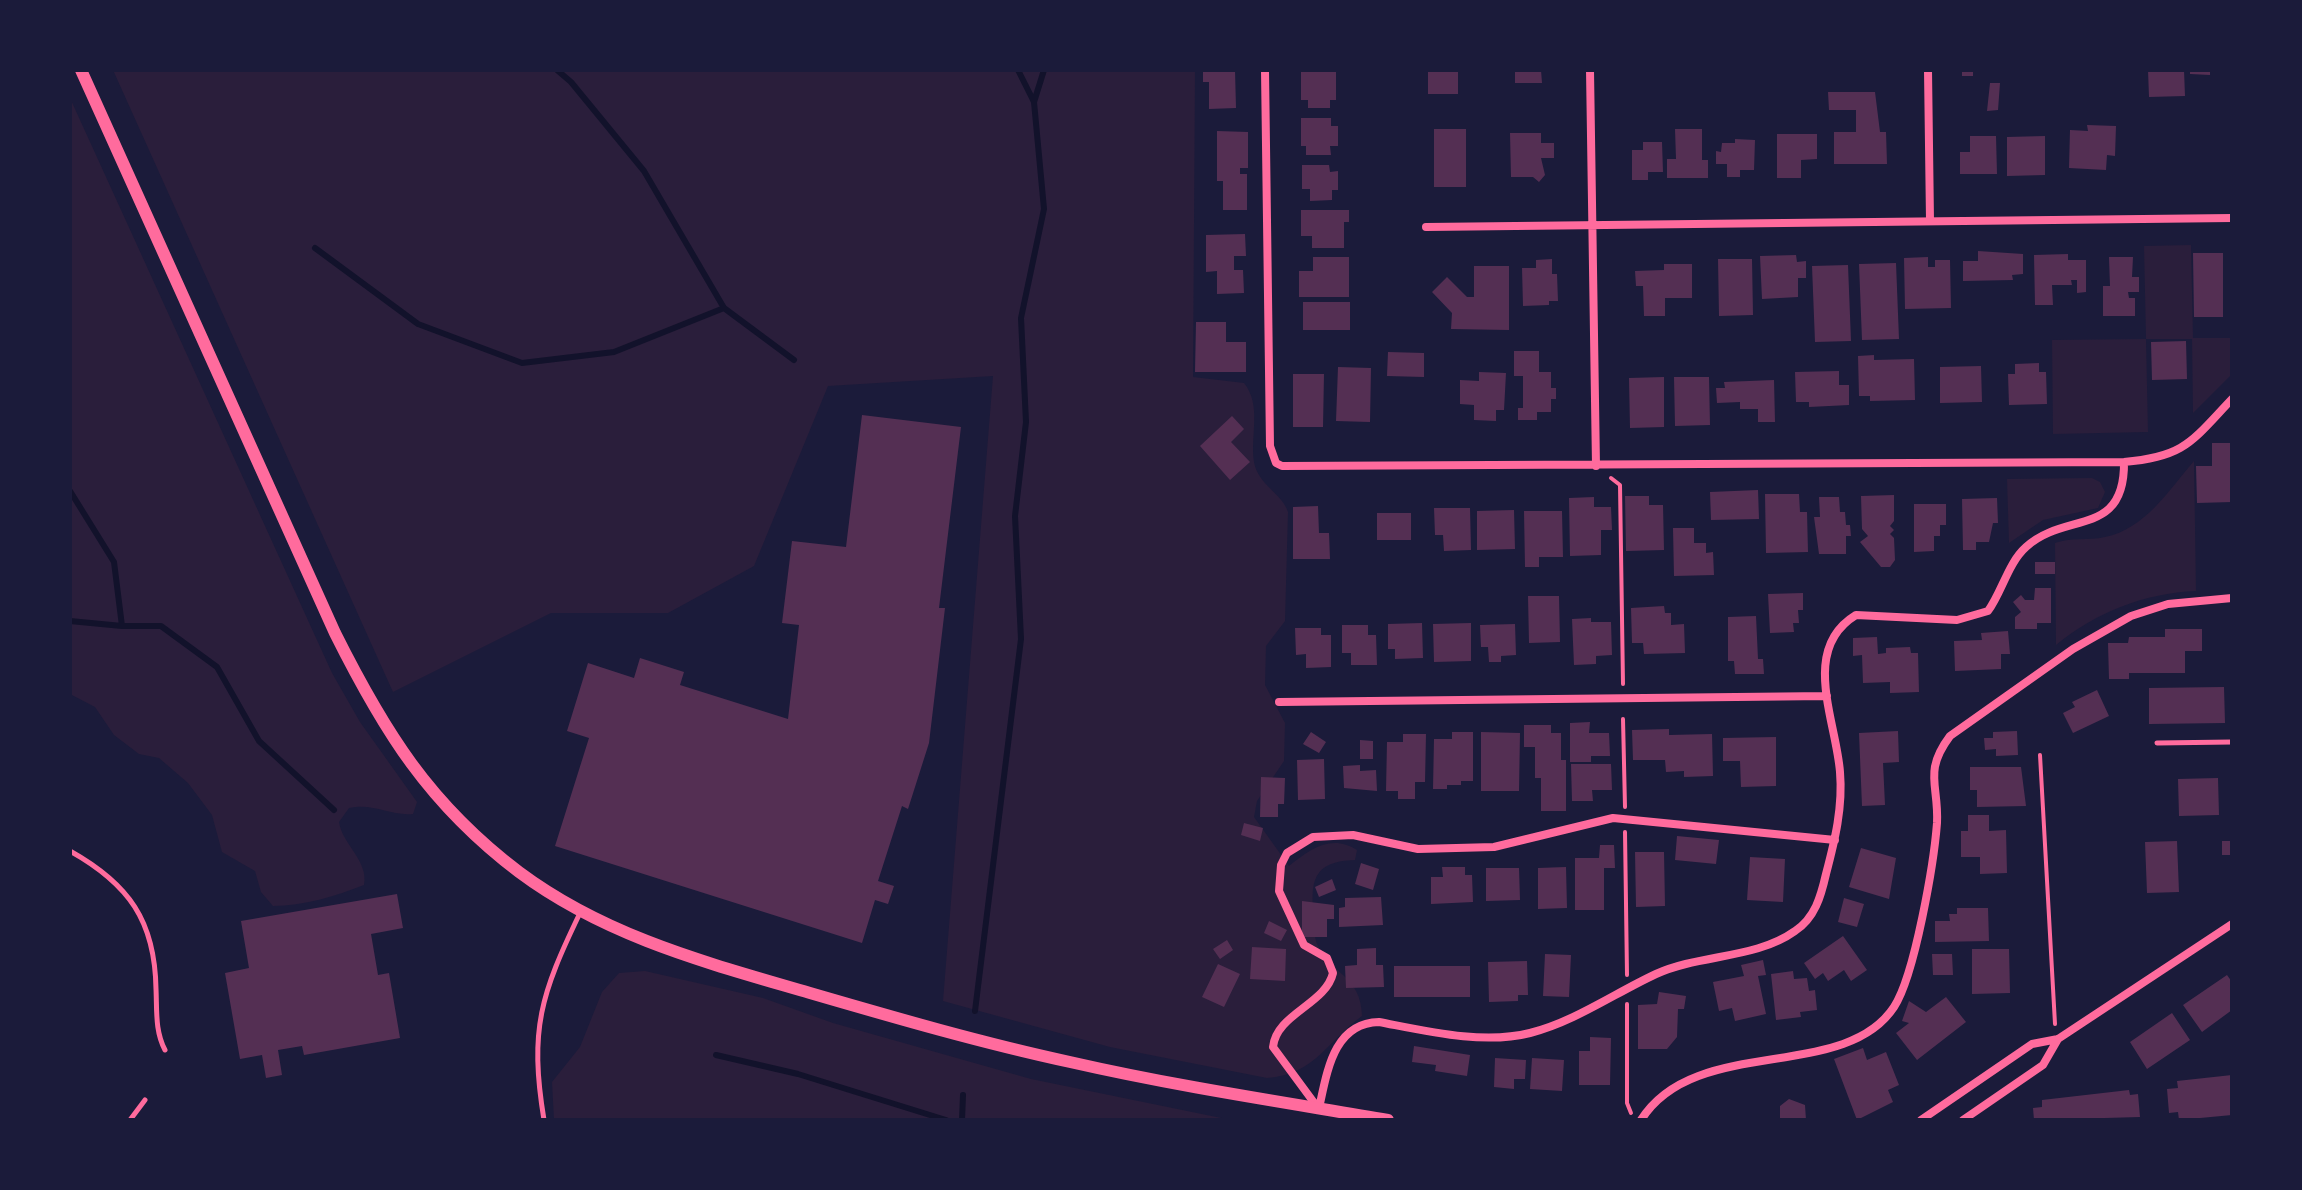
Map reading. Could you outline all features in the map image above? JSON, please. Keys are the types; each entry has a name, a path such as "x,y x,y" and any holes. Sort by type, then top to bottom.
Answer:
{"main road":[{"path":"81,70 328,618 373,708 407,761 459,820 517,871 581,912 691,958 884,1014 1081,1065 1388,1120"}],"street":[{"path":"1265,70 1270,446 1276,463 1291,468 2157,460 2185,447 2232,399"},
{"path":"1590,70 1596,466"},
{"path":"1928,70 1930,221"},
{"path":"1426,227 2232,218"},
{"path":"1319,1108 1335,1051 1352,1029 1361,1024 1379,1022 1480,1037 1513,1036 1550,1027 1671,968 1785,938 1813,913 1835,840 1840,772 1824,668 1826,651 1842,624 1856,615 1957,620 1988,611 2023,549 2033,541 2104,515 2114,505 2124,484 2124,462"},
{"path":"1641,1120 1660,1094 1693,1076 1846,1041 1878,1025 1894,1007 1906,981 1932,867 1937,819 1933,771 1940,750 1950,736 2073,649 2131,616 2168,604 2232,598"},
{"path":"1279,702 1827,696"},
{"path":"1319,1108 1275,1052 1273,1042 1280,1030 1329,985 1333,973 1327,958 1304,945 1279,891 1281,865 1287,853 1313,837 1353,835 1418,849 1479,848 1513,845 1613,818 1835,840"},
{"path":"1921,1120 2032,1044 2058,1039 2232,924"},
{"path":"1963,1120 2043,1065 2058,1039"}],"lane":[{"path":"2157,743 2232,742"},
{"path":"70,851 112,879 143,918 156,955 157,1035 165,1050"},
{"path":"544,1120 538,1025 551,973 581,912"},
{"path":"130,1120 145,1100"}],"path":[{"path":"1620,493 1623,684"},
{"path":"1623,719 1625,807"},
{"path":"2040,755 2053,1010"},
{"path":"1625,830 1627,977"},
{"path":"1627,1004 1627,1103 1630,1111 1641,1120"}],"shaded area":[{"path":"113,70 1195,70 1193,377 1244,383 1253,401 1256,470 1288,512 1285,621 1266,646 1265,685 1285,723 1284,761 1257,801 1254,817 1289,866 1312,849 1329,843 1347,845 1357,850 1355,860 1330,864 1322,869 1314,884 1313,906 1317,944 1357,992 1362,1016 1309,1063 1284,1075 1267,1078 1110,1047 943,1001 993,376 828,386 754,566 668,613 551,613 393,692"},
{"path":"70,98 332,673 360,722 417,802 413,814 367,807 349,808 339,822 363,868 364,885 308,902 273,906 261,892 255,871 222,852 212,815 188,783 159,758 139,754 114,735 95,707 70,694"},
{"path":"2191,245 2193,338 2232,338 2232,374 2193,413 2192,339 2146,339 2144,246"},
{"path":"2146,339 2148,432 2053,434 2052,340"},
{"path":"2194,461 2196,591 2158,596 2122,606 2071,633 2056,645 2055,543 2105,537 2132,526 2155,507"},
{"path":"2092,478 2100,482 2105,492 2098,508 2043,520 2009,543 2007,479"},
{"path":"645,971 763,998 833,1023 1031,1079 1231,1120 554,1120 552,1082 580,1047 602,992 619,973"}],"building":[{"path":"1203,70 1235,70 1236,108 1209,109 1209,82 1203,82"},
{"path":"1428,70 1458,70 1458,94 1428,94"},
{"path":"1515,70 1541,70 1542,83 1515,83"},
{"path":"1962,70 1973,70 1973,76 1962,76"},
{"path":"2148,70 2184,70 2185,96 2149,97"},
{"path":"2190,70 2210,70 2210,75 2190,74"},
{"path":"1301,72 1336,72 1336,100 1330,100 1330,108 1308,108 1308,100 1301,100"},
{"path":"1990,83 2000,83 1998,110 1987,111"},
{"path":"1828,92 1875,92 1880,132 1886,132 1887,164 1834,164 1834,132 1856,132 1856,110 1829,110"},
{"path":"1301,118 1331,118 1331,126 1338,126 1338,146 1330,146 1331,155 1306,155 1306,146 1301,146"},
{"path":"2087,125 2116,126 2115,156 2107,155 2106,170 2069,168 2070,130 2088,131"},
{"path":"1434,129 1466,129 1466,187 1434,187"},
{"path":"1675,129 1702,129 1702,160 1708,160 1708,178 1667,178 1667,159 1676,159"},
{"path":"1217,131 1248,132 1248,168 1240,168 1240,174 1247,174 1247,210 1223,210 1223,181 1217,181"},
{"path":"1510,133 1541,133 1541,143 1554,143 1554,158 1541,158 1545,175 1539,182 1533,177 1511,177"},
{"path":"1777,134 1817,134 1817,159 1801,160 1801,178 1777,178"},
{"path":"1970,136 1996,136 1997,174 1960,174 1960,152 1970,152"},
{"path":"2045,136 2045,175 2007,176 2007,137"},
{"path":"1735,139 1755,140 1754,170 1740,170 1740,177 1727,177 1727,164 1716,164 1716,151 1721,152 1722,143 1735,143"},
{"path":"1643,142 1662,142 1663,172 1648,172 1648,180 1632,180 1632,150 1643,150"},
{"path":"1302,165 1329,165 1330,172 1338,171 1338,190 1332,190 1332,200 1310,201 1310,189 1302,189"},
{"path":"1301,210 1349,210 1349,222 1344,222 1344,248 1312,248 1312,236 1301,236"},
{"path":"1245,234 1246,256 1234,256 1234,270 1243,270 1244,293 1217,294 1217,271 1206,272 1206,235"},
{"path":"1978,251 2023,254 2023,274 2012,275 2013,280 1963,281 1963,261 1978,261"},
{"path":"2193,253 2223,253 2223,317 2194,317"},
{"path":"2068,254 2068,260 2086,260 2086,292 2077,293 2077,280 2071,280 2072,285 2052,285 2053,305 2035,305 2034,255"},
{"path":"1796,255 1797,262 1806,261 1806,278 1798,278 1798,297 1762,299 1760,256"},
{"path":"1313,257 1349,257 1349,297 1299,297 1299,271 1313,271"},
{"path":"1928,257 1928,267 1935,267 1935,260 1950,260 1951,308 1905,309 1904,258"},
{"path":"2109,257 2133,257 2132,277 2139,277 2139,292 2128,292 2129,298 2135,298 2135,316 2103,316 2103,286 2110,286"},
{"path":"1552,259 1552,274 1557,274 1558,301 1549,301 1549,305 1523,306 1522,268 1536,268 1536,260"},
{"path":"1718,259 1752,259 1753,315 1719,316"},
{"path":"1896,263 1899,339 1862,340 1859,264"},
{"path":"1664,264 1692,264 1692,298 1665,298 1665,316 1644,316 1643,286 1636,286 1635,271 1664,270"},
{"path":"1848,265 1851,341 1815,342 1812,266"},
{"path":"1474,266 1509,266 1509,330 1451,329 1452,313 1432,292 1447,277 1467,297 1474,297"},
{"path":"1303,302 1350,302 1350,330 1303,330"},
{"path":"1196,322 1226,322 1226,342 1246,342 1246,372 1195,372"},
{"path":"2186,341 2187,379 2152,380 2151,342"},
{"path":"1514,351 1539,351 1539,372 1551,372 1551,388 1556,388 1556,399 1551,399 1551,412 1537,412 1537,420 1518,420 1518,408 1523,408 1523,376 1514,376"},
{"path":"1388,352 1424,353 1424,377 1387,376"},
{"path":"1874,355 1874,360 1914,359 1915,400 1870,401 1870,396 1859,396 1858,356"},
{"path":"2039,363 2039,372 2046,372 2047,404 2009,405 2008,374 2015,374 2015,364"},
{"path":"1981,366 1982,402 1940,403 1940,367"},
{"path":"1338,367 1371,368 1370,422 1336,421"},
{"path":"1839,371 1839,385 1849,385 1849,405 1809,407 1809,402 1796,402 1795,372"},
{"path":"1479,372 1506,373 1504,410 1496,410 1496,421 1474,420 1474,405 1460,404 1460,380 1479,381"},
{"path":"1293,374 1324,374 1323,427 1293,427"},
{"path":"1664,377 1664,427 1630,428 1629,378"},
{"path":"1674,377 1709,377 1710,425 1675,426"},
{"path":"1774,380 1775,422 1758,422 1758,409 1740,409 1740,402 1717,403 1716,388 1725,388 1724,382"},
{"path":"862,415 961,427 939,608 945,608 929,743 908,809 902,806 878,881 894,886 888,904 875,900 862,943 555,846 589,738 567,731 588,663 634,678 640,658 684,672 680,685 788,719 799,625 782,623 792,541 846,547"},
{"path":"1232,416 1244,429 1231,442 1250,462 1230,480 1200,446"},
{"path":"2212,443 2232,443 2232,502 2197,503 2196,466 2212,466"},
{"path":"1758,490 1759,519 1711,520 1710,492"},
{"path":"1765,494 1799,494 1800,512 1807,512 1808,552 1766,553"},
{"path":"1894,495 1894,521 1890,526 1894,530 1890,534 1894,538 1895,560 1890,567 1881,567 1860,542 1868,536 1862,529 1861,496"},
{"path":"1625,496 1649,496 1649,505 1663,505 1664,550 1626,551"},
{"path":"1594,497 1594,507 1611,507 1612,530 1601,530 1601,555 1570,556 1569,498"},
{"path":"1819,497 1839,497 1840,512 1845,512 1846,525 1850,525 1851,536 1846,536 1846,554 1819,554 1814,517 1820,517"},
{"path":"1997,498 1998,523 1993,523 1989,542 1976,542 1976,550 1963,550 1962,499"},
{"path":"1914,504 1946,504 1946,525 1940,525 1940,536 1934,536 1934,551 1914,552"},
{"path":"1318,506 1319,533 1329,533 1330,559 1293,559 1293,507"},
{"path":"1434,508 1470,508 1471,550 1444,551 1443,535 1435,535"},
{"path":"1514,510 1515,549 1477,550 1477,511"},
{"path":"1524,511 1562,511 1563,557 1539,557 1539,567 1525,567"},
{"path":"1377,513 1411,513 1411,540 1377,540"},
{"path":"1673,528 1694,528 1694,543 1706,543 1706,553 1713,552 1714,575 1674,576"},
{"path":"2035,562 2055,562 2055,574 2035,574"},
{"path":"2035,588 2051,588 2051,623 2037,623 2037,629 2015,629 2015,617 2021,612 2013,602 2021,595 2025,600 2034,600"},
{"path":"1803,593 1803,610 1798,610 1799,623 1793,623 1794,632 1770,633 1768,594"},
{"path":"1528,596 1559,596 1560,642 1529,643"},
{"path":"1664,606 1665,613 1671,613 1671,625 1684,624 1685,653 1644,654 1643,643 1632,643 1631,608"},
{"path":"1756,616 1758,659 1763,659 1764,674 1735,674 1734,661 1728,661 1728,617"},
{"path":"1591,618 1591,622 1611,622 1612,655 1596,656 1596,664 1574,665 1572,619"},
{"path":"1422,623 1423,658 1395,659 1395,649 1388,649 1388,624"},
{"path":"1471,623 1471,661 1434,662 1433,624"},
{"path":"1515,624 1516,655 1501,656 1501,662 1489,662 1488,647 1481,647 1480,625"},
{"path":"1342,625 1368,625 1368,635 1376,635 1377,665 1351,665 1351,653 1342,653"},
{"path":"1295,628 1321,628 1321,635 1331,635 1331,667 1306,668 1306,654 1296,655"},
{"path":"2165,629 2202,629 2202,651 2185,651 2185,673 2129,673 2129,679 2109,679 2108,643 2128,643 2129,637 2165,637"},
{"path":"2008,631 2010,654 2001,654 2001,669 1955,671 1954,641 1982,640 1981,633"},
{"path":"1877,637 1878,654 1886,653 1886,648 1910,647 1911,653 1918,653 1919,692 1890,693 1890,682 1863,683 1862,655 1853,656 1853,638"},
{"path":"2224,687 2225,723 2149,724 2149,688"},
{"path":"2097,690 2109,716 2073,733 2063,713 2075,707 2072,702"},
{"path":"1590,722 1589,733 1609,733 1610,756 1591,756 1591,762 1570,762 1570,723"},
{"path":"1524,725 1551,725 1551,733 1561,733 1561,760 1566,760 1566,811 1541,811 1541,778 1535,778 1535,747 1524,747"},
{"path":"1669,729 1669,735 1712,734 1713,776 1684,777 1684,771 1666,772 1665,760 1633,760 1632,730"},
{"path":"1898,731 1899,762 1883,763 1885,805 1862,806 1859,733"},
{"path":"2017,731 2018,755 1996,756 1996,749 1985,750 1984,738 1993,738 1993,732"},
{"path":"1311,732 1326,742 1319,753 1303,744"},
{"path":"1452,732 1473,732 1473,781 1447,785 1447,789 1433,789 1434,739 1452,739"},
{"path":"1481,732 1520,733 1519,791 1481,791"},
{"path":"1403,734 1426,734 1425,782 1415,782 1415,799 1398,799 1398,791 1386,791 1387,742 1403,742"},
{"path":"1776,737 1776,786 1741,787 1740,761 1723,761 1723,738"},
{"path":"1360,740 1373,741 1373,759 1360,759"},
{"path":"1324,759 1325,799 1298,800 1297,760"},
{"path":"1571,764 1611,764 1612,790 1592,790 1593,801 1572,801"},
{"path":"1360,765 1360,771 1376,770 1377,791 1344,788 1343,766"},
{"path":"1970,767 2021,767 2026,806 1977,807 1977,790 1970,790"},
{"path":"1261,777 1285,778 1284,804 1278,804 1278,817 1260,817"},
{"path":"2218,778 2219,815 2179,816 2178,779"},
{"path":"1968,815 1989,815 1989,831 2006,830 2007,873 1980,874 1980,857 1961,857 1961,831 1968,831"},
{"path":"1244,823 1263,828 1260,841 1241,835"},
{"path":"1677,836 1719,840 1716,864 1675,860"},
{"path":"2177,841 2179,892 2147,893 2145,842"},
{"path":"2222,841 2232,841 2232,855 2222,855"},
{"path":"1600,845 1614,845 1615,868 1604,868 1604,910 1575,910 1575,858 1599,858"},
{"path":"1861,848 1896,858 1889,899 1849,887"},
{"path":"1635,852 1664,852 1665,906 1636,907"},
{"path":"1750,857 1785,859 1783,902 1747,900"},
{"path":"1361,863 1379,869 1373,890 1355,884"},
{"path":"1442,867 1465,867 1465,875 1472,875 1473,902 1431,904 1431,877 1443,877"},
{"path":"1566,867 1567,908 1538,909 1538,868"},
{"path":"1486,868 1519,868 1520,900 1486,901"},
{"path":"1332,879 1336,890 1319,897 1315,887"},
{"path":"397,894 403,928 371,934 378,975 389,973 400,1038 304,1055 302,1046 278,1050 282,1075 266,1078 262,1055 240,1059 225,973 249,968 241,921"},
{"path":"1381,897 1383,925 1339,927 1339,908 1345,907 1345,898"},
{"path":"1844,898 1864,904 1857,927 1838,922"},
{"path":"1302,901 1334,905 1334,919 1327,919 1327,937 1302,937"},
{"path":"1957,908 1988,908 1989,941 1935,942 1935,921 1950,921 1949,914 1957,914"},
{"path":"1269,921 1287,930 1281,941 1264,933"},
{"path":"1843,936 1867,970 1851,981 1844,970 1828,981 1823,973 1815,979 1804,963"},
{"path":"1227,940 1233,950 1220,959 1213,949"},
{"path":"1252,947 1286,949 1285,981 1250,979"},
{"path":"1376,948 1376,965 1383,965 1384,987 1346,988 1345,966 1357,965 1357,949"},
{"path":"1972,949 2009,949 2010,993 1972,994"},
{"path":"1545,954 1571,955 1569,997 1543,996"},
{"path":"1932,954 1952,954 1953,975 1933,975"},
{"path":"1763,960 1766,975 1758,976 1766,1014 1735,1021 1732,1008 1719,1011 1713,982 1744,976 1741,965"},
{"path":"1527,961 1528,995 1518,995 1518,1001 1489,1002 1488,962"},
{"path":"1218,964 1240,974 1224,1007 1202,997"},
{"path":"1394,966 1470,966 1470,997 1394,997"},
{"path":"1793,971 1794,979 1807,978 1809,991 1815,990 1817,1010 1800,1012 1801,1017 1776,1020 1771,974"},
{"path":"2227,975 2232,982 2232,1010 2202,1032 2183,1005"},
{"path":"1659,992 1686,996 1684,1009 1678,1009 1677,1037 1667,1049 1638,1049 1638,1005 1657,1004"},
{"path":"1946,997 1966,1022 1917,1060 1896,1033 1909,1023 1902,1021 1909,1001 1926,1012"},
{"path":"2172,1013 2190,1040 2147,1069 2130,1042"},
{"path":"1590,1037 1611,1038 1610,1085 1579,1085 1579,1051 1590,1051"},
{"path":"1414,1046 1470,1055 1467,1076 1435,1071 1436,1065 1412,1062"},
{"path":"1863,1048 1867,1060 1886,1052 1899,1085 1888,1090 1893,1102 1857,1120 1834,1059"},
{"path":"1495,1058 1526,1060 1525,1079 1514,1079 1514,1089 1494,1087"},
{"path":"1532,1058 1564,1060 1562,1091 1530,1089"},
{"path":"2232,1075 2232,1115 2179,1120 2178,1112 2169,1113 2167,1089 2178,1088 2177,1081"},
{"path":"2129,1090 2130,1095 2138,1094 2140,1117 2034,1120 2033,1108 2042,1107 2042,1100"},
{"path":"1789,1099 1805,1105 1806,1120 1780,1120 1780,1106"}],"waterway":[{"path":"557,70 571,82 644,171 724,308"},
{"path":"1018,70 1034,102"},
{"path":"975,1011 1021,639 1015,516 1026,422 1021,318 1044,209 1034,102 1044,70"},
{"path":"315,248 418,324 522,363 614,352 724,308 794,360"},
{"path":"70,491 114,562 122,626 161,626 217,667 259,741 334,810"},
{"path":"70,621 122,626"},
{"path":"716,1055 798,1074 946,1120"},
{"path":"962,1120 963,1095"}]}
